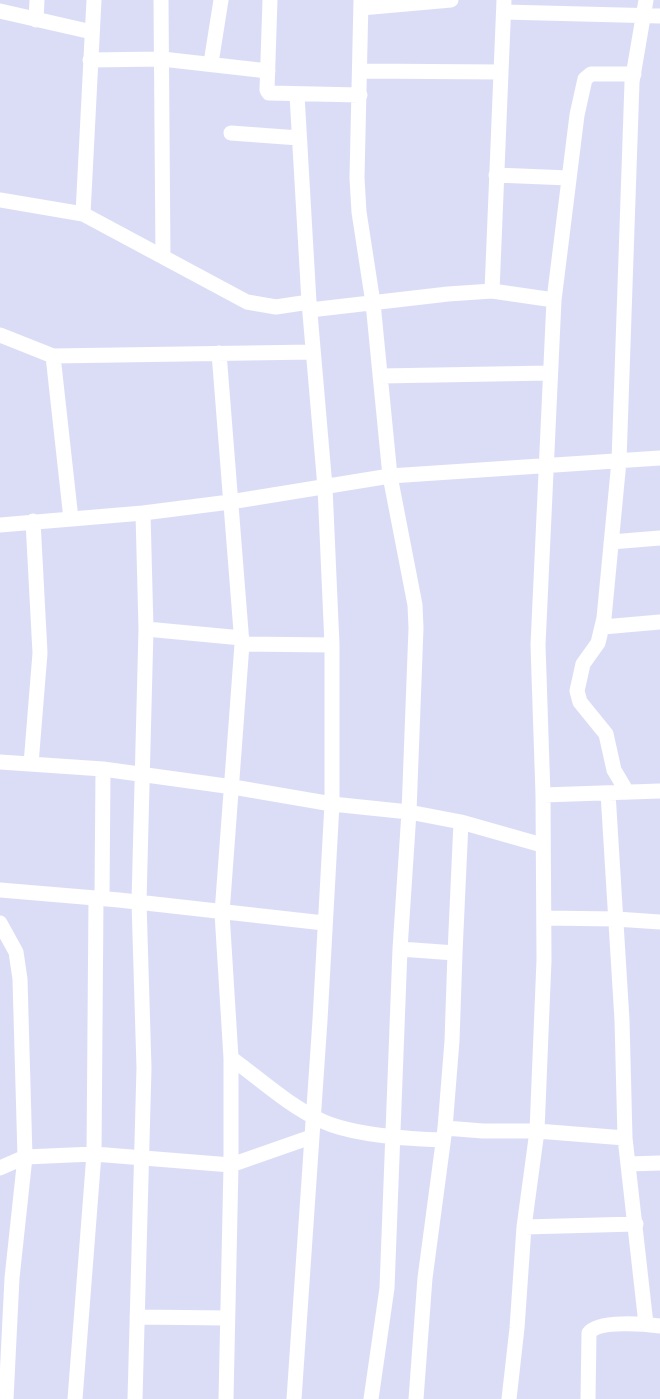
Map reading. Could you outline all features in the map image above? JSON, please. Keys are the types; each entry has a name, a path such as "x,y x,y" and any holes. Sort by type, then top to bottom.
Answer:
{"street":[{"path":"36,20 37,0"},
{"path":"83,214 94,0"},
{"path":"161,0 162,257"},
{"path":"211,63 221,0"},
{"path":"270,0 269,93 360,95"},
{"path":"371,1399 386,1288 400,949 409,812 415,605 390,476 373,303 359,212 357,178 361,71 361,4 451,0"},
{"path":"492,291 504,6 650,10 634,74 619,461 603,627 598,643 583,664 576,691 580,702 606,734 614,770 627,792"},
{"path":"0,11 92,32"},
{"path":"90,60 162,59 211,63 268,71"},
{"path":"361,71 501,72"},
{"path":"510,1399 524,1227 536,1131 544,960 543,795 538,645 554,300 577,115 587,75 634,74"},
{"path":"294,1399 320,1020 332,804 332,645 325,487 309,306 297,95"},
{"path":"231,133 300,138"},
{"path":"496,175 568,178"},
{"path":"0,200 83,214 247,302 276,307 309,306 373,303 492,291 554,300"},
{"path":"0,335 53,356 313,352"},
{"path":"219,352 242,641 233,787 222,913 231,1058 231,1165 226,1399"},
{"path":"53,356 71,518"},
{"path":"380,376 550,373"},
{"path":"0,525 71,518 143,514 390,476 660,458"},
{"path":"135,1399 144,1068 139,902 146,629 143,514"},
{"path":"31,764 40,653 33,522"},
{"path":"611,542 660,538"},
{"path":"603,627 660,622"},
{"path":"146,629 242,641 332,645"},
{"path":"0,762 103,769 233,787 332,804 409,812 461,822 542,845"},
{"path":"74,1399 94,1154 103,769"},
{"path":"543,795 660,792"},
{"path":"588,1399 589,1332 592,1328 601,1325 653,1325 636,1224 625,1138 616,918 608,793"},
{"path":"416,1399 425,1278 444,1134 452,1040 461,822"},
{"path":"0,890 139,902 222,913 324,923"},
{"path":"544,918 616,918 660,922"},
{"path":"0,923 16,952 20,979 25,1157 12,1278 6,1399"},
{"path":"400,949 455,953"},
{"path":"231,1058 312,1116 340,1127 392,1137 482,1131 536,1131 625,1138"},
{"path":"0,1168 25,1157 94,1154 231,1165 311,1137"},
{"path":"628,1164 660,1163"},
{"path":"524,1227 636,1224"},
{"path":"137,1317 227,1318"}]}
